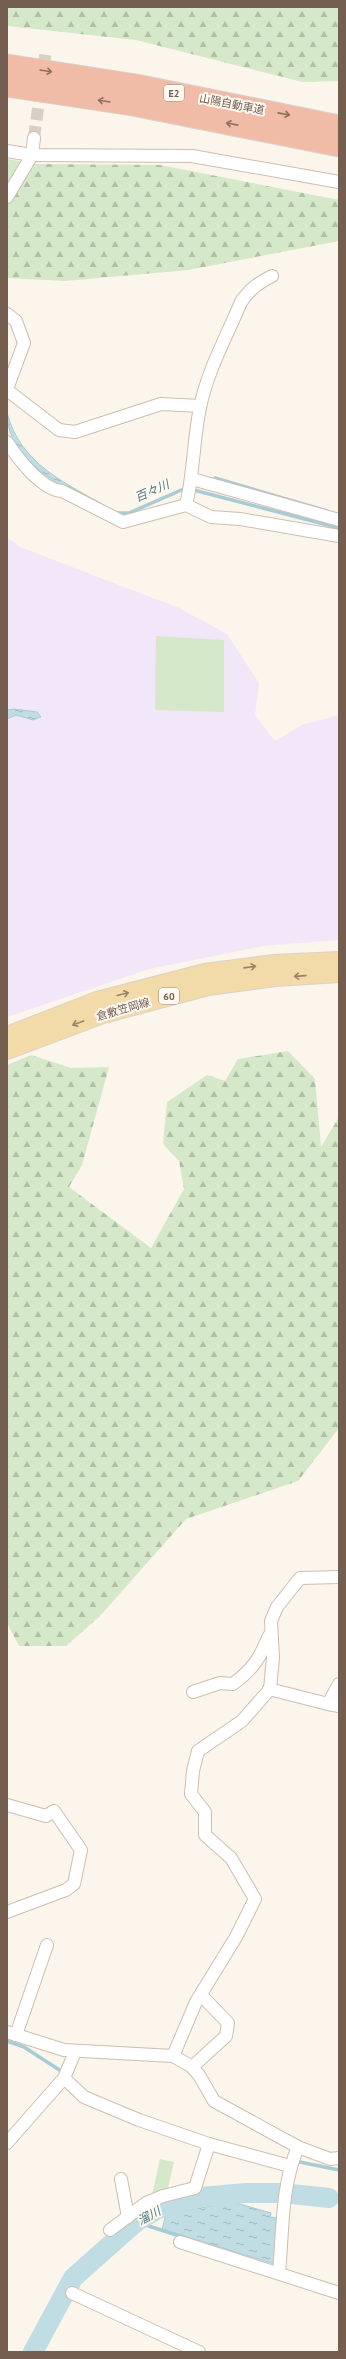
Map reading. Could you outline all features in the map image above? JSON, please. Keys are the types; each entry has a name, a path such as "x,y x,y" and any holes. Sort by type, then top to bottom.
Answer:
{"highway":[{"name":"山陽自動車道","path":"7,65 136,85 339,126"},
{"name":"山陽自動車道","path":"7,86 133,105 339,146"}],"main road":[{"name":"倉敷笠岡線","path":"7,1036 97,1001 205,973 274,964 339,961"},
{"name":"倉敷笠岡線","path":"7,1050 29,1040 103,1014 208,986 275,978 339,973"}],"street":[{"path":"7,197 32,155 34,138"},
{"path":"7,151 32,155 192,156 339,182"},
{"path":"188,500 192,481 200,406 210,376 241,302 248,291 258,283 272,276"},
{"path":"7,314 16,321 24,343 7,390 59,430 75,432 161,404 200,406"},
{"path":"7,442 22,465 55,491 62,491 123,522 188,500"},
{"path":"192,481 326,518 339,520"},
{"path":"188,500 211,517 240,519 339,536"},
{"path":"322,532 326,518"},
{"path":"173,2056 201,1995 236,1937 255,1899 231,1858 205,1835 205,1812 191,1794 193,1771 198,1751 242,1721 270,1689 273,1658 271,1621 277,1607 300,1578 339,1577"},
{"path":"193,1692 220,1683 233,1684 248,1672 261,1654 267,1638 271,1633"},
{"path":"270,1689 334,1705 339,1684"},
{"path":"7,1804 46,1816 54,1811 81,1850 74,1884 66,1890 7,1912"},
{"path":"47,1945 12,2034 75,2052 173,2056 192,2067 214,2101 297,2150 330,2159 339,2158"},
{"path":"192,2067 226,2036 228,2023 201,1995"},
{"path":"7,2143 66,2074 75,2052"},
{"path":"66,2074 84,2097 139,2120 209,2144 290,2166"},
{"path":"110,2230 146,2203 158,2198 195,2188 209,2144"},
{"path":"279,2273 285,2196 290,2166 297,2150"},
{"path":"121,2179 128,2217"},
{"path":"180,2242 279,2273 339,2294"},
{"path":"72,2293 198,2352"}],"shaded area":[{"path":"7,537 20,547 179,608 227,634 259,683 255,715 275,741 302,725 339,715 339,940 263,946 149,969 7,1017"}],"green space":[{"path":"7,7 339,7 339,81 303,82 136,40 7,26"},
{"path":"7,159 38,164 160,165 339,200 339,241 188,270 65,281 7,278"},
{"path":"156,636 224,640 224,712 155,710"},
{"path":"288,1051 315,1079 321,1147 339,1117 339,1428 298,1481 186,1519 100,1616 66,1646 19,1646 7,1623 7,1065 31,1055 71,1068 109,1067 82,1165 69,1187 151,1248 184,1189 179,1161 163,1144 167,1102 207,1075 225,1081 238,1059"},
{"path":"160,2159 174,2162 168,2188 152,2195"}],"water":[{"path":"7,413 14,431 23,446 34,459 47,471 62,481 109,508 108,512 59,484 29,461 17,447 10,431"},
{"path":"14,709 37,712 41,717 33,720 16,715 7,719 7,710"},
{"path":"233,2202 271,2213 270,2217 279,2218 274,2264 162,2229 166,2214"}],"waterway":[{"path":"215,478 327,511"},
{"name":"百々川","path":"117,513 129,513 186,488 339,528"},
{"path":"7,2041 24,2047 64,2073"},
{"path":"295,2161 339,2170"},
{"name":"溜川","path":"33,2352 73,2278 136,2222 158,2209 201,2197 246,2193 282,2193 329,2198"},
{"path":"329,2198 339,2199"},
{"path":"136,2222 183,2237"}],"tunnel":[{"path":"34,138 46,49"}]}
